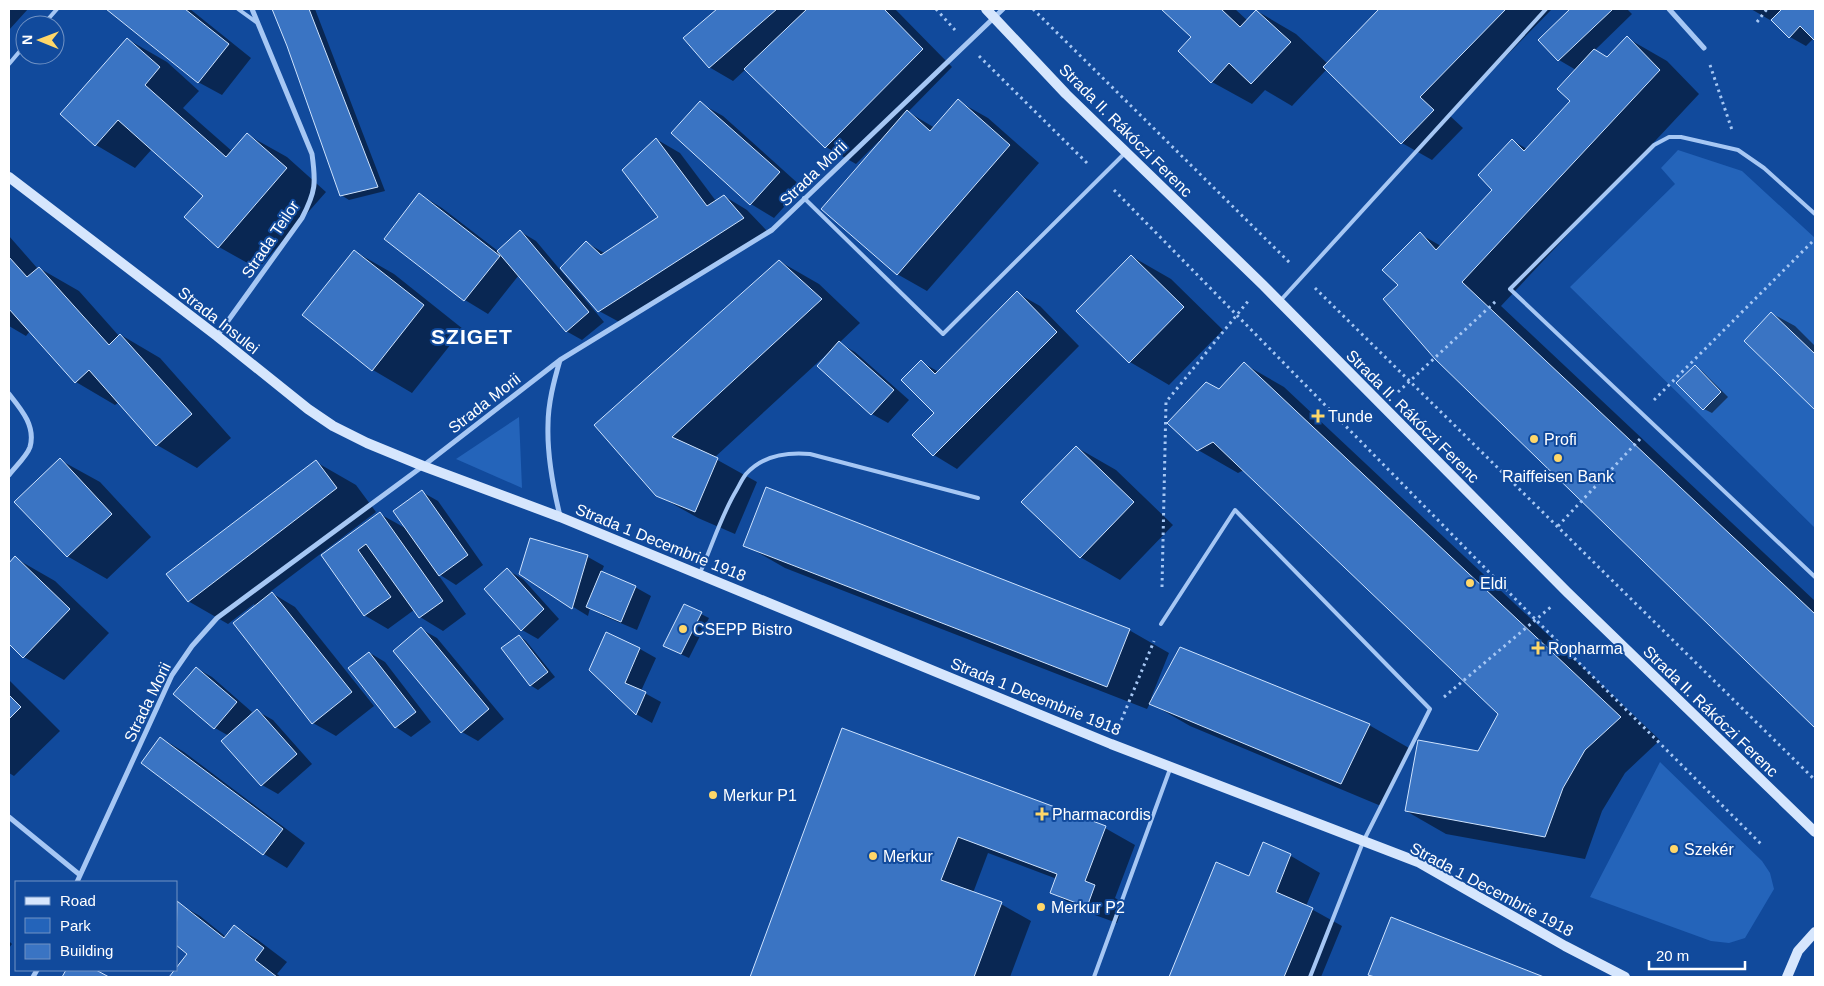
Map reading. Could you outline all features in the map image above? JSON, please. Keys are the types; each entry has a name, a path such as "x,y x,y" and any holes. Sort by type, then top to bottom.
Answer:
{"main road":[{"name":"Strada II. Rákóczi Ferenc","path":"989,13 1066,94 1263,285 1567,592 1815,832"},
{"name":"Strada Insulei","path":"9,177 217,336 308,409 333,426 367,443 423,466"},
{"name":"Strada 1 Decembrie 1918","path":"423,466 560,517 1112,744 1418,862 1565,946 1625,977"},
{"path":"1786,975 1798,951 1815,932"}],"street":[{"name":"Strada Teilor","path":"217,336 302,218 313,197 315,176 312,154 252,9"},
{"name":"Strada Morii","path":"77,881 172,675 192,646 217,618 423,466 560,360 772,230 967,44 989,13 1003,9"},
{"path":"1669,9 1704,48"},
{"path":"560,360 552,390 548,424 553,489 560,517"},
{"path":"9,394 22,410 32,431 30,448 9,475"},
{"path":"9,817 80,875"}],"lane":[{"path":"238,9 258,23"},
{"path":"1278,302 1546,9"},
{"path":"1815,214 1764,168 1738,150 1681,136 1669,138 1654,145 1510,289 1815,576"},
{"path":"804,198 944,334 1126,152"},
{"path":"700,574 731,500 745,474 760,463 777,455 810,454 978,498"},
{"path":"1161,624 1235,510 1430,708 1363,842 1310,977"},
{"path":"1094,977 1171,767"}],"path":[{"path":"936,9 967,44 1237,314 1536,620 1762,845"},
{"path":"1033,9 1815,780"},
{"path":"1757,22 1767,9"},
{"path":"1704,48 1738,150"},
{"path":"1642,413 1815,239"},
{"path":"1112,744 1161,624 1166,402 1237,314 1263,285"},
{"path":"1383,407 1510,289"},
{"path":"1558,526 1654,424"},
{"path":"1430,708 1567,592"}],"green space":[{"path":"1678,150 1742,171 1815,238 1815,528 1570,287 1675,184 1661,168"},
{"path":"519,417 522,488 456,459"},
{"path":"1660,762 1762,861 1770,873 1774,889 1745,938 1729,943 1711,941 1590,897"}],"building":[{"path":"106,9 185,9 229,44 198,83"},
{"path":"272,9 309,9 378,187 340,196"},
{"path":"717,9 777,9 709,68 683,38"},
{"path":"807,9 884,9 923,49 825,148 744,69"},
{"path":"1161,9 1221,9 1240,27 1256,10 1291,42 1251,84 1229,63 1211,83 1178,51 1191,37"},
{"path":"1379,9 1506,9 1420,97 1434,110 1401,144 1323,67"},
{"path":"1570,9 1613,9 1558,61 1538,40"},
{"path":"1782,9 1815,9 1815,41 1800,26 1789,38 1771,20"},
{"path":"1627,36 1660,70 1462,282 1815,614 1815,728 1435,359 1383,299 1398,285 1382,270 1420,232 1436,250 1492,190 1478,175 1512,139 1524,151 1570,101 1557,89 1594,49 1607,57"},
{"path":"127,38 160,67 145,85 226,157 247,133 287,168 218,248 184,217 203,196 118,120 95,146 60,114"},
{"path":"958,99 1010,145 897,275 821,209 907,110 930,131"},
{"path":"700,101 780,172 750,205 671,133"},
{"path":"656,138 707,206 724,195 744,218 598,312 560,268 586,241 601,255 658,217 622,170"},
{"path":"419,193 500,256 464,301 384,239"},
{"path":"520,230 589,312 566,332 497,251"},
{"path":"354,250 424,305 372,371 302,315"},
{"path":"1131,255 1184,307 1129,363 1076,311"},
{"path":"9,257 27,277 39,267 109,345 120,334 192,414 156,446 89,370 75,383 9,309"},
{"path":"779,260 822,299 672,437 718,458 695,512 656,496 594,425"},
{"path":"1017,291 1057,332 933,456 912,435 934,413 901,380 921,360 935,374"},
{"path":"1771,312 1815,354 1815,410 1744,341"},
{"path":"839,341 894,390 871,415 817,366"},
{"path":"1244,362 1621,717 1585,750 1563,788 1545,837 1405,811 1418,740 1478,751 1498,714 1213,442 1197,451 1167,423 1206,382 1219,389"},
{"path":"1695,365 1721,392 1703,410 1676,383"},
{"path":"1076,446 1134,502 1080,558 1021,502"},
{"path":"60,458 112,514 67,557 14,502"},
{"path":"316,460 337,488 188,602 166,574"},
{"path":"766,487 1130,629 1107,687 743,546"},
{"path":"422,490 468,555 439,576 393,511"},
{"path":"380,512 443,601 419,618 366,544 358,550 391,597 364,616 321,555"},
{"path":"530,538 588,555 572,609 519,574"},
{"path":"15,556 70,609 23,658 9,644 9,563"},
{"path":"507,568 544,609 521,631 484,589"},
{"path":"601,571 636,586 621,622 586,607"},
{"path":"272,592 352,692 312,724 233,623"},
{"name":"CSEPP Bistro","path":"684,604 702,612 681,654 663,646"},
{"path":"421,627 489,709 461,733 393,651"},
{"path":"606,632 640,648 625,683 646,692 636,715 589,670"},
{"path":"519,635 548,672 530,686 501,648"},
{"path":"1180,647 1370,724 1341,784 1149,704"},
{"path":"369,652 416,712 395,728 348,668"},
{"path":"196,667 237,702 214,729 173,694"},
{"path":"9,695 21,707 9,719"},
{"path":"257,709 297,754 261,786 221,741"},
{"name":"Merkur","path":"842,728 1106,826 1085,881 1095,885 1087,907 1050,893 1057,874 958,837 941,880 1002,902 974,977 750,977"},
{"path":"160,737 283,829 263,855 141,763"},
{"path":"1263,842 1291,854 1276,892 1313,908 1284,977 1169,977 1216,862 1249,876"},
{"path":"178,902 224,938 234,925 264,948 255,960 277,977 169,977 174,971 178,971 178,966 187,954 178,947"},
{"path":"1391,917 1544,977 1375,977 1368,975"},
{"path":"65,971 98,971 109,977 62,977"}],"place":[{"name":"Tunde","path":"1318,416"},
{"name":"Profi","path":"1534,439"},
{"name":"Raiffeisen Bank","path":"1558,458"},
{"name":"Eldi","path":"1470,583"},
{"name":"CSEPP Bistro","path":"683,629"},
{"name":"Ropharma","path":"1538,648"},
{"name":"Merkur P1","path":"713,795"},
{"name":"Pharmacordis","path":"1042,814"},
{"name":"Szekér","path":"1674,849"},
{"name":"Merkur","path":"873,856"},
{"name":"Merkur P2","path":"1041,907"}],"district":[{"name":"SZIGET","path":"472,337"}]}
